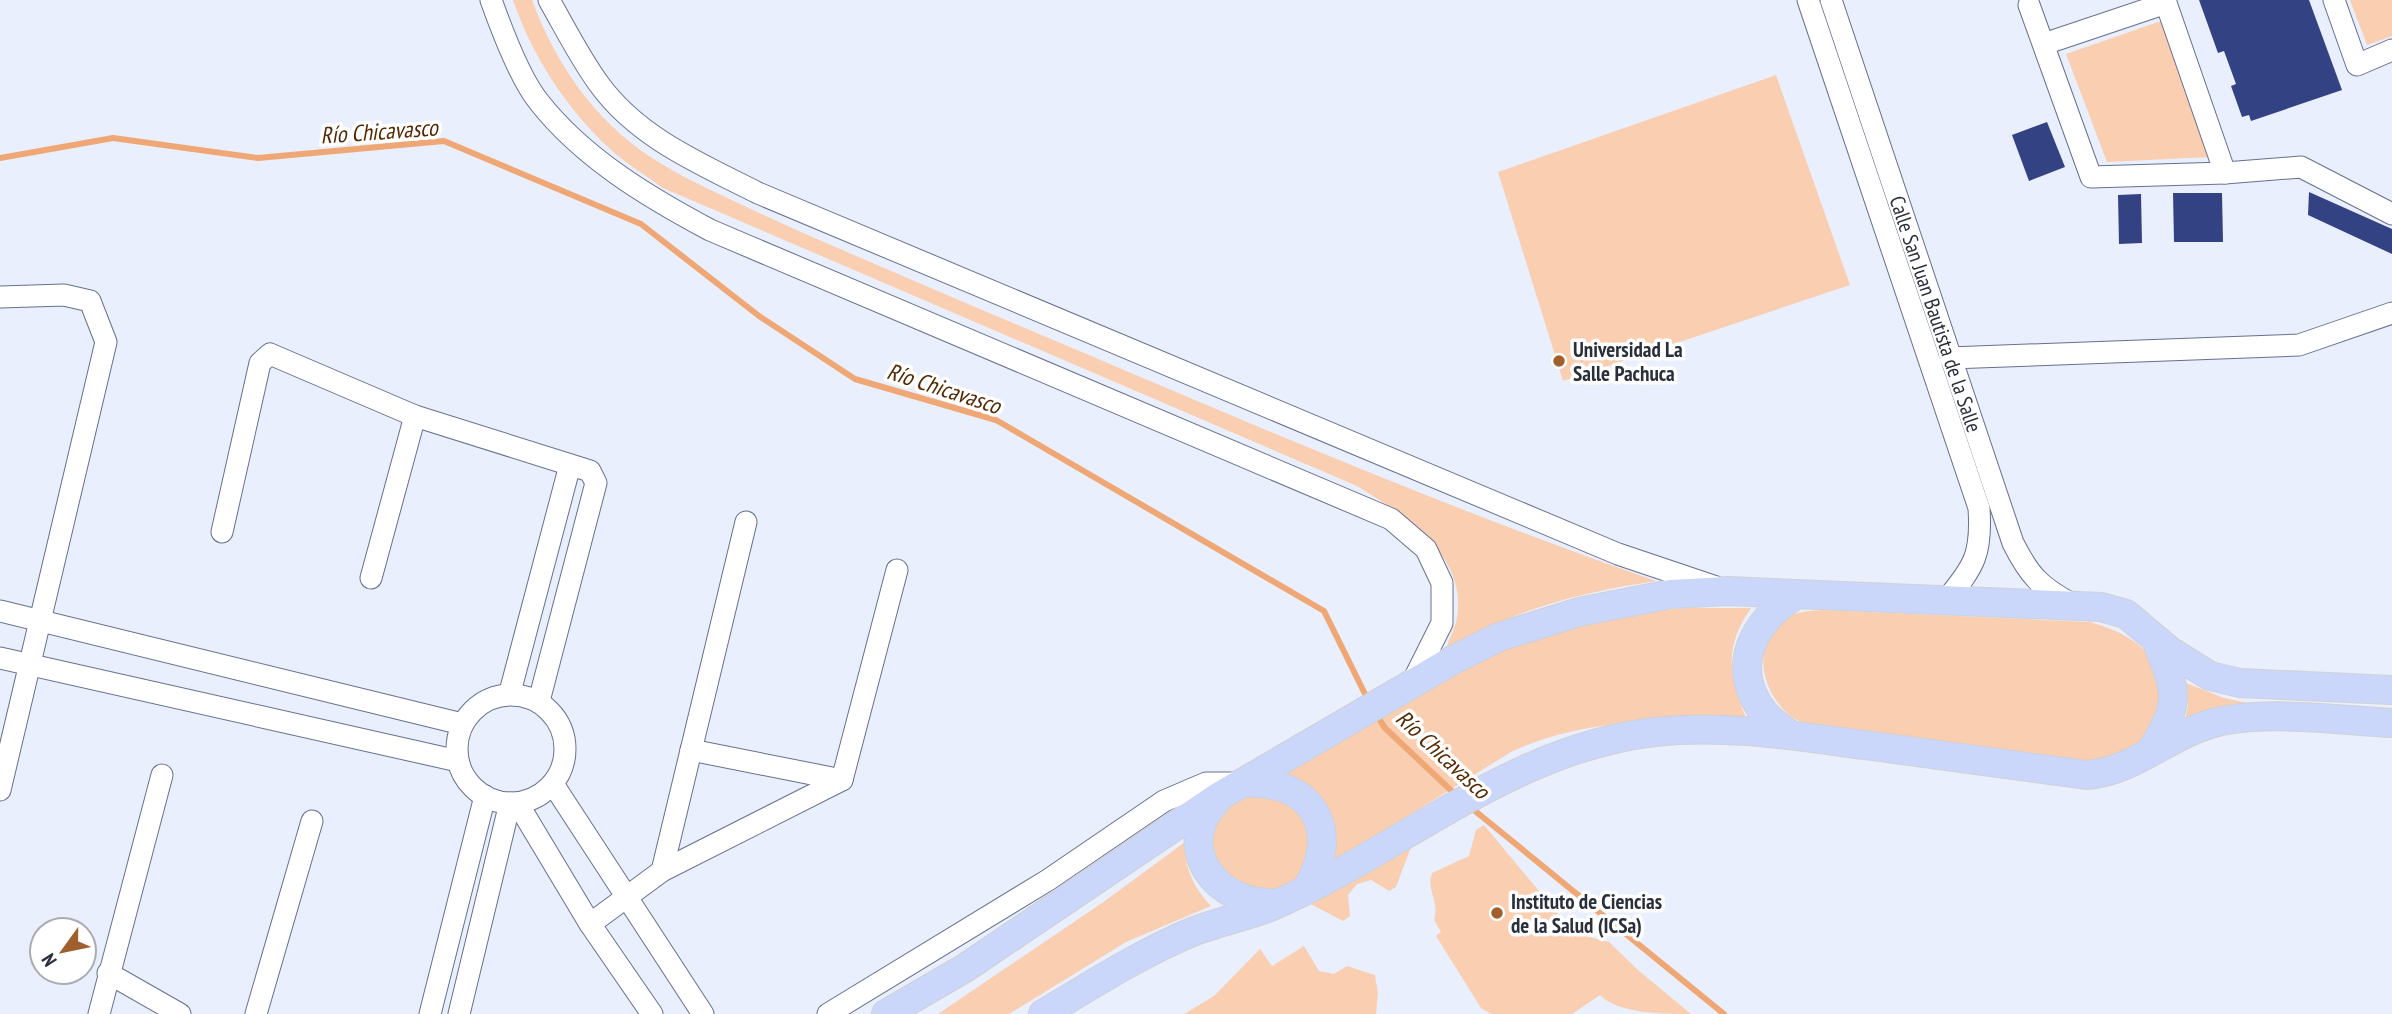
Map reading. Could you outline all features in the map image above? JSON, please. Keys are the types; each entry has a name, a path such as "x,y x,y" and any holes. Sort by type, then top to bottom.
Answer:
{"main road":[{"path":"886,1014 1001,944 1218,797 1401,688 1499,637 1539,622 1659,596 1728,592 2101,607 2126,614 2191,666 2210,676 2240,683 2392,690"},
{"path":"1790,735 1766,715 1754,696 1748,658 1760,625 1776,607 1796,594"},
{"path":"2149,754 2167,726 2174,705 2173,684 2153,634"},
{"path":"1043,1014 1122,966 1187,933 1278,902 1307,888 1492,784 1560,753 1606,740 1656,732 1731,731 1790,735 2087,775 2109,773 2208,724 2239,716 2392,723"},
{"path":"1243,782 1271,782 1285,786 1309,805 1322,830 1322,841 1317,872 1307,888"},
{"path":"1218,797 1204,818 1200,834 1201,854 1207,869 1216,882 1240,900 1278,902"},
{"path":"911,1014 963,982 1001,944"}],"street":[{"path":"491,0 501,29 538,101 590,153 653,200 710,230 1391,519 1426,549 1442,583 1442,623 1401,688"},
{"path":"549,0 600,85 636,123 673,150 758,193 1618,554 1728,592"},
{"name":"Calle San Juan Bautista de la Salle","path":"1808,0 1979,508 1981,540 1976,559 1969,573 1946,600"},
{"name":"Calle San Juan Bautista de la Salle","path":"1831,0 2013,542 2026,569 2044,589 2074,605"},
{"path":"2334,0 2357,65 2392,50"},
{"path":"2044,44 2166,1 2225,173"},
{"path":"2029,5 2091,177 2225,173 2301,167 2392,214"},
{"path":"0,297 64,295 90,301 106,342 0,790"},
{"path":"1950,358 2300,345 2392,313"},
{"path":"222,532 260,363 270,354 415,416 590,471 596,483 539,701"},
{"path":"371,578 415,416"},
{"path":"510,692 570,465"},
{"path":"662,871 746,522"},
{"path":"590,923 662,871 842,780 897,570"},
{"path":"0,611 462,724"},
{"path":"0,658 458,761"},
{"path":"510,692 539,701 556,718 565,739 564,763 554,784 535,799 514,804 485,796 464,778 458,761 457,736 462,724 479,704 510,692"},
{"path":"691,750 842,780"},
{"path":"99,1014 162,775"},
{"path":"828,1014 986,918 1164,801 1206,783 1243,782"},
{"path":"554,784 703,1014"},
{"path":"431,1013 485,796"},
{"path":"514,804 652,1014"},
{"path":"459,1014 514,804"},
{"path":"256,1014 312,821"},
{"path":"986,918 1001,944"},
{"path":"108,973 180,1014"}],"shaded area":[{"path":"513,0 532,0 558,57 582,92 609,124 640,150 688,179 837,248 1314,450 1484,518 1656,581 1548,604 1496,623 1446,649 1457,618 1458,595 1452,574 1442,555 1428,538 1393,509 1357,486 663,188 616,154 565,99 540,61"},
{"path":"2350,0 2392,0 2392,36 2367,45"},
{"path":"2161,21 2211,157 2107,162 2066,54"},
{"path":"1776,75 1850,285 1563,381 1498,172"},
{"path":"1684,608 1751,608 1736,636 1732,663 1736,690 1747,720 1657,721 1597,726 1539,741 1511,752 1335,861 1334,827 1326,806 1308,790 1280,772 1454,673 1502,649 1605,617"},
{"path":"1822,610 2090,622 2124,635 2149,656 2161,678 2163,711 2156,724 2134,746 2120,754 2081,764 1815,729 1793,718 1779,704 1767,682 1763,658 1770,635 1781,621 1798,613"},
{"path":"2186,683 2224,698 2257,705 2185,721 2188,706"},
{"path":"1250,794 1281,797 1305,818 1312,848 1299,877 1271,893 1223,877 1214,850 1213,828 1217,819 1224,810"},
{"path":"1484,825 1574,933 1609,942 1691,1014 1630,1009 1618,1006 1600,995 1572,1014 1491,1014 1481,1008 1436,936 1441,932 1434,920 1431,879 1432,873 1469,856 1476,830"},
{"path":"1417,831 1396,887 1389,891 1371,880 1357,884 1348,895 1350,916 1343,921 1301,899"},
{"path":"1185,842 1191,877 1211,906 1126,942 1009,1014 938,1014 1102,903"},
{"path":"1304,946 1319,971 1334,974 1347,966 1375,975 1378,994 1376,1014 1184,1014 1214,996 1260,949 1272,966"}],"building":[{"path":"2199,0 2309,0 2342,90 2251,121 2249,115 2242,117 2231,86 2236,84 2224,51 2218,53"},
{"path":"2047,122 2065,167 2029,181 2012,135"},
{"path":"2309,192 2392,229 2392,254 2308,215"},
{"path":"2173,193 2222,193 2223,242 2174,242"},
{"path":"2141,194 2142,243 2119,244 2118,195"}],"waterway":[{"name":"Río Chicavasco","path":"0,158 113,138 258,158 444,141 641,224 759,316 855,379 996,420 1324,611 1368,700"},
{"name":"Río Chicavasco","path":"1375,713 1385,728 1458,797"},
{"name":"Río Chicavasco","path":"1469,806 1724,1014"}],"place":[{"name":"Universidad La Salle Pachuca","path":"1559,361"},
{"name":"Instituto de Ciencias de la Salud (ICSa)","path":"1497,913"}]}
